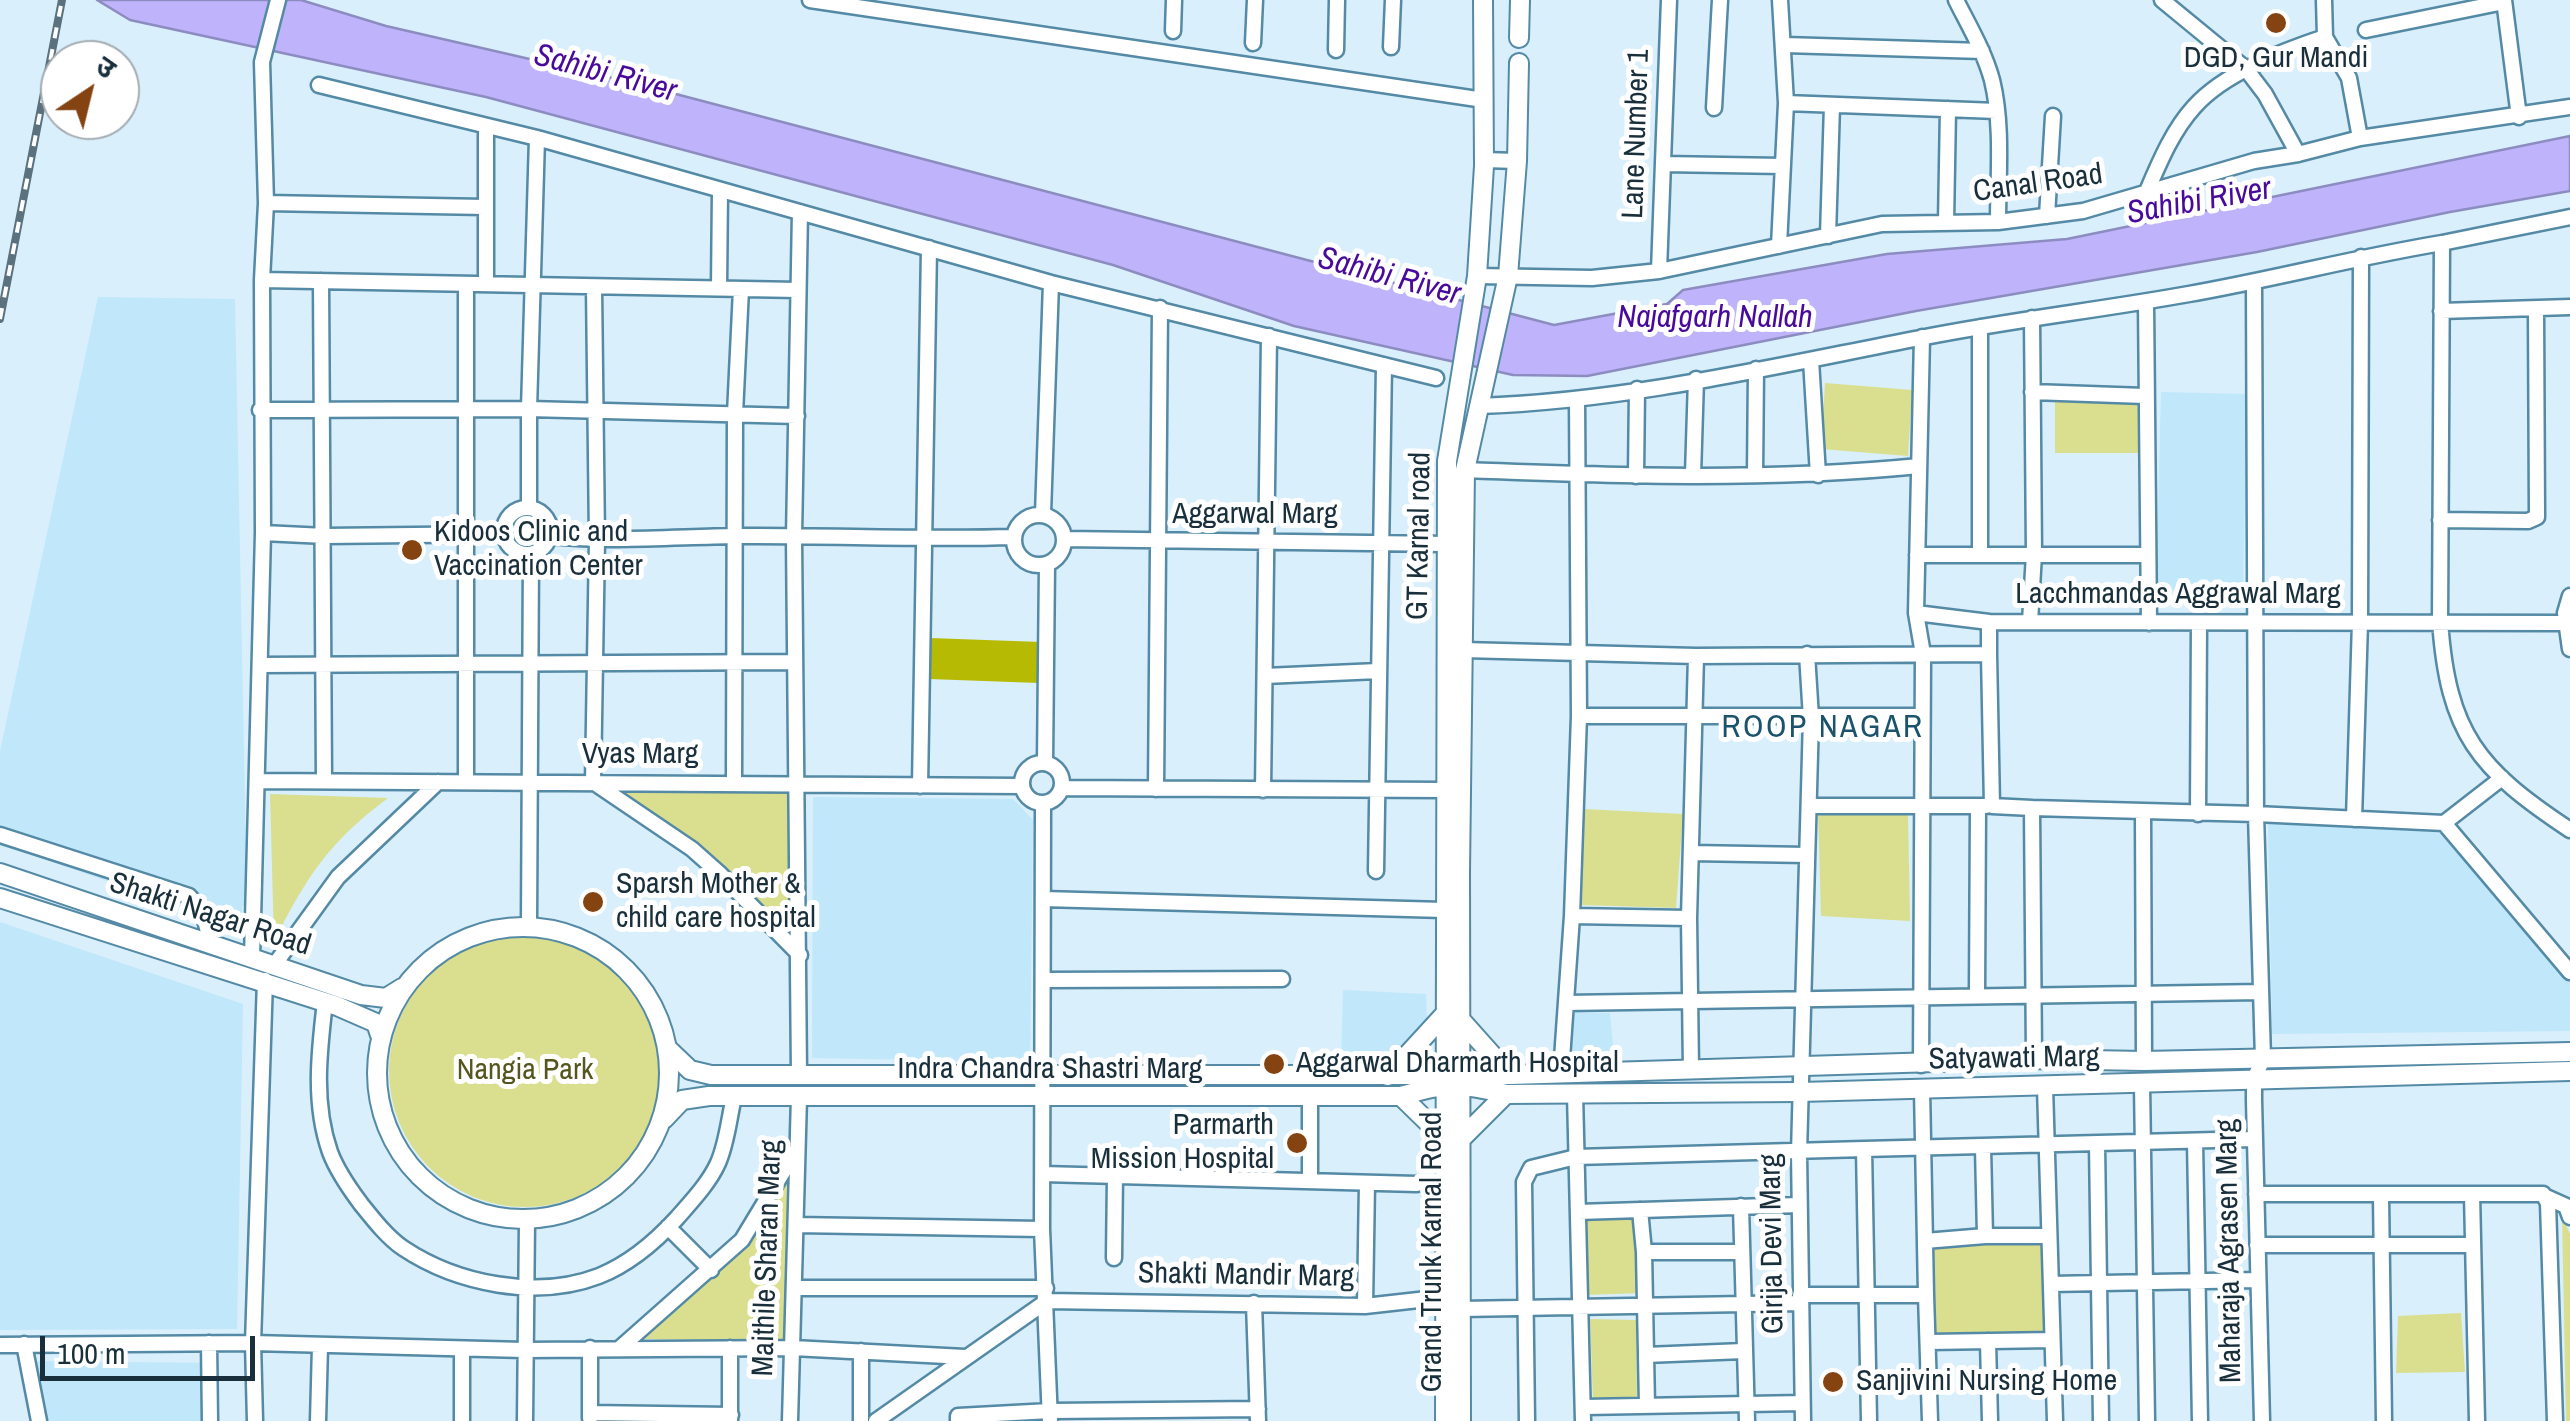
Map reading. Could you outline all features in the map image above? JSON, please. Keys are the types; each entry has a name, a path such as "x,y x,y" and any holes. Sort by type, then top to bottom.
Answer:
{"street":[{"path":"252,958 263,533 260,410 266,203 262,62 278,0"},
{"path":"810,0 1484,100"},
{"path":"1173,31 1174,0"},
{"path":"1253,43 1254,0"},
{"path":"1336,50 1338,0"},
{"path":"1392,47 1393,0"},
{"name":"GT Karnal road","path":"1452,1016 1444,910 1446,460 1477,276 1484,160 1483,0"},
{"path":"1520,0 1520,38"},
{"name":"Lane Number 1","path":"1659,271 1670,0"},
{"path":"1714,108 1720,0"},
{"path":"1779,246 1786,104 1780,0"},
{"path":"1956,0 1992,80 1997,111 1998,222"},
{"path":"2162,0 2246,70 2265,94 2298,154"},
{"path":"2324,0 2325,37 2350,78 2360,138"},
{"path":"2366,30 2504,1 2519,117"},
{"path":"2148,190 2165,150 2193,107 2246,70 2325,37"},
{"path":"1785,45 1982,51"},
{"name":"GT Karnal road","path":"1452,1079 1465,470 1508,276 1517,161 1519,63"},
{"path":"319,84 537,138 1051,283 1436,378"},
{"path":"1786,104 1997,111"},
{"path":"1828,236 1832,105"},
{"name":"Canal Road","path":"1477,276 1592,278 1659,271 1882,224 1998,222 2083,211 2254,160 2298,154 2360,138 2570,107"},
{"path":"1946,223 1948,109"},
{"path":"2047,216 2052,116"},
{"path":"486,126 486,284"},
{"path":"529,508 537,138"},
{"path":"1484,160 1517,161"},
{"path":"1663,164 1783,166"},
{"path":"719,288 720,191"},
{"path":"266,203 485,206"},
{"path":"800,212 794,537 800,1076"},
{"path":"1481,398 1577,399 1696,380 1980,327 2254,282 2570,217"},
{"path":"2442,243 2440,621 2454,714 2480,758 2532,805 2570,830"},
{"path":"920,786 929,248"},
{"path":"2354,819 2360,622 2361,257"},
{"path":"262,280 798,290"},
{"path":"321,281 324,782"},
{"path":"2254,282 2256,814 2263,1059 2254,1080"},
{"path":"1043,514 1051,283"},
{"path":"466,284 466,782"},
{"path":"594,286 593,782 692,849 800,956"},
{"path":"734,783 736,414 742,289"},
{"path":"2146,302 2149,624"},
{"path":"2441,312 2570,307"},
{"path":"1156,789 1160,308"},
{"path":"2440,520 2528,522 2537,517 2536,309"},
{"path":"2030,622 2034,554 2032,318"},
{"path":"1980,327 1980,555"},
{"path":"1264,790 1269,336"},
{"path":"1920,1064 1922,654 1916,614 1922,338"},
{"path":"1811,360 1818,475"},
{"path":"1376,871 1384,365"},
{"path":"1755,475 1756,370"},
{"path":"1693,476 1696,380"},
{"path":"1636,389 1636,476"},
{"path":"2032,392 2145,396"},
{"path":"1561,1073 1572,916 1578,716 1577,399"},
{"path":"260,410 529,409 798,416"},
{"path":"1465,470 1636,476 1818,475 1919,466"},
{"path":"521,508 529,508 544,514 550,536 544,548 531,554 519,553 509,546 504,534 508,518 521,508"},
{"path":"1043,514 1058,523 1064,539 1058,557 1047,564 1027,562 1014,547 1013,536 1023,519 1043,514"},
{"path":"263,533 504,534"},
{"path":"550,536 596,540 736,536 924,540 1013,536"},
{"name":"Aggarwal Marg","path":"1064,539 1446,544"},
{"path":"529,924 531,554"},
{"path":"1917,554 2148,555"},
{"path":"1045,762 1047,564"},
{"path":"2570,596 2565,622 2570,649"},
{"path":"1916,614 1989,622"},
{"name":"Lacchmandas Aggrawal Marg","path":"1977,994 1989,622 2565,622"},
{"path":"2198,814 2199,624"},
{"path":"1463,650 1696,656 1989,654"},
{"name":"Girija Devi Marg","path":"1803,1421 1799,1152 1811,718 1807,654"},
{"path":"1691,1070 1689,918 1696,656"},
{"path":"260,665 795,662"},
{"path":"1265,676 1378,671"},
{"path":"1578,716 1922,716"},
{"path":"1045,762 1058,770 1062,788 1055,798 1044,803 1027,797 1022,786 1028,768 1045,762"},
{"path":"1809,806 1985,806 2444,823 2502,778"},
{"name":"Vyas Marg","path":"259,780 1022,786"},
{"path":"275,964 338,876 438,782"},
{"path":"1062,788 1445,790"},
{"path":"1044,803 1042,1230 1050,1416"},
{"path":"2032,808 2034,1059"},
{"path":"2143,813 2144,1061"},
{"path":"2444,823 2570,972"},
{"path":"0,836 189,896 203,912 212,944"},
{"path":"1691,853 1808,856"},
{"name":"Shakti Nagar Road","path":"0,873 362,995 386,998 402,988"},
{"name":"Shakti Nagar Road","path":"0,898 264,980 376,1023 380,1035"},
{"path":"1043,899 1444,910"},
{"path":"1572,916 1689,918"},
{"path":"529,924 570,934 611,955 650,999 669,1050 670,1091 664,1119 632,1174 594,1203 562,1216 526,1221 481,1214 436,1192 401,1155 380,1108 376,1063 380,1035 402,988 422,966 468,936 529,924"},
{"path":"1044,980 1282,979"},
{"path":"255,1421 253,1343 264,980"},
{"path":"1566,1003 2261,992"},
{"path":"325,1002 319,1048 320,1108 330,1154 346,1184 399,1245 432,1265 525,1288 597,1277 621,1265 668,1228 718,1163 734,1096"},
{"path":"1388,1076 1452,1016 1510,1075"},
{"name":"Indra Chandra Shastri Marg","path":"669,1050 690,1070 711,1075 1452,1079"},
{"name":"Satyawati Marg","path":"1452,1079 2034,1059 2144,1061 2570,1052"},
{"name":"Satyawati Marg","path":"1452,1079 1506,1094 1575,1094 2045,1087 2570,1070"},
{"name":"Indra Chandra Shastri Marg","path":"664,1119 682,1100 734,1096 1401,1096 1452,1079"},
{"name":"Grand Trunk Karnal Road","path":"1452,1079 1461,1421"},
{"name":"Maharaja Agrasen Marg","path":"2254,1080 2262,1421"},
{"path":"2142,1084 2146,1421"},
{"path":"2045,1087 2054,1421"},
{"path":"1922,1089 1930,1421"},
{"path":"1401,1096 1452,1139 1506,1094"},
{"path":"1575,1094 1584,1414 1648,1406 1802,1403"},
{"name":"Maithile Sharan Marg","path":"790,1421 800,1097"},
{"path":"1310,1097 1310,1182"},
{"name":"Grand Trunk Karnal Road","path":"1445,1421 1444,1297 1452,1139"},
{"path":"1527,1421 1525,1177 1535,1164 1576,1158 2255,1139"},
{"path":"2194,1142 2200,1421"},
{"path":"2098,1144 2100,1421"},
{"path":"620,1348 742,1240 798,1148"},
{"path":"1983,1148 1985,1236"},
{"path":"1864,1149 1869,1421"},
{"path":"1042,1174 1417,1184"},
{"path":"1114,1258 1115,1176"},
{"path":"1365,1306 1367,1183"},
{"path":"2256,1194 2539,1193 2566,1206 2570,1217"},
{"path":"2472,1194 2477,1421"},
{"path":"2381,1196 2384,1421"},
{"path":"2546,1197 2555,1421"},
{"path":"1578,1212 1799,1205"},
{"path":"1741,1206 1747,1421"},
{"path":"1640,1210 1648,1406"},
{"path":"525,1421 526,1221"},
{"path":"796,1225 1042,1230"},
{"path":"668,1228 711,1270"},
{"path":"1925,1241 2049,1236"},
{"path":"2257,1245 2473,1245"},
{"path":"1644,1252 1740,1252"},
{"path":"2050,1284 2258,1280"},
{"name":"Shakti Mandir Marg","path":"794,1288 1365,1306 1444,1297"},
{"path":"876,1421 1046,1294"},
{"path":"1460,1309 1926,1295"},
{"path":"958,1421 958,1416 1258,1415 1254,1303"},
{"path":"1929,1342 2052,1340"},
{"path":"1988,1341 1990,1421"},
{"path":"209,1343 210,1421"},
{"path":"0,1344 253,1343 524,1350 793,1348 965,1357"},
{"path":"24,1344 39,1421"},
{"path":"318,1421 320,1346"},
{"path":"590,1348 590,1417 730,1418 730,1348"},
{"path":"462,1349 462,1421"},
{"path":"1646,1355 1744,1351"},
{"path":"861,1352 861,1421"}],"shaded area":[{"path":"98,297 235,299 247,907 242,906 243,928 0,844 0,751"},
{"path":"2161,392 2247,394 2243,593 2156,590"},
{"path":"930,638 1041,642 1039,683 929,679"},
{"path":"813,797 1013,799 1033,820 1030,1062 812,1058"},
{"path":"2268,824 2440,829 2570,980 2570,1031 2272,1034"},
{"path":"0,922 243,1004 237,1329 0,1330"},
{"path":"1343,990 1426,994 1427,1024 1387,1067 1341,1064"},
{"path":"1570,1012 1610,1013 1615,1066 1568,1068"},
{"path":"33,1361 216,1363 219,1421 45,1421"}],"green space":[{"path":"1825,383 1912,390 1908,456 1821,449"},
{"path":"2055,399 2140,400 2140,453 2055,453"},
{"path":"612,788 790,789 795,943"},
{"path":"270,794 388,798 350,830 321,862 274,941"},
{"path":"1583,809 1683,814 1676,908 1581,905"},
{"path":"1818,811 1908,813 1910,921 1821,916"},
{"name":"Nangia Park","path":"525,935 577,945 621,975 651,1019 661,1071 651,1123 621,1167 577,1197 525,1207 473,1197 429,1167 399,1123 389,1071 399,1019 429,975 473,945"},
{"path":"790,1175 787,1341 638,1339 736,1255"},
{"path":"1639,1213 1643,1293 1586,1295 1582,1216"},
{"path":"2562,1216 2570,1234 2570,1421 2566,1421"},
{"path":"2046,1239 2048,1336 1933,1338 1929,1243"},
{"path":"2461,1313 2465,1372 2396,1373 2398,1316"},
{"path":"1590,1319 1636,1320 1637,1400 1593,1401"}],"water":[{"name":"Najafgarh Nallah","path":"97,0 301,0 386,26 634,83 1554,325 1667,304 1683,290 1887,254 2067,239 2570,136 2570,191 2257,252 1916,311 1587,376 1513,375 1294,326 1113,265 486,97 130,20"}],"railway":[{"path":"0,319 62,0"}],"place":[{"name":"DGD, Gur Mandi","path":"2276,23"},
{"name":"Kidoos Clinic and Vaccination Center","path":"412,550"},
{"name":"Sparsh Mother & child care hospital","path":"593,902"},
{"name":"Aggarwal Dharmarth Hospital","path":"1274,1064"},
{"name":"Parmarth Mission Hospital","path":"1297,1143"},
{"name":"Sanjivini Nursing Home","path":"1833,1382"}],"district":[{"name":"ROOP NAGAR","path":"1823,728"}],"water label":[{"name":"Sahibi River","path":"605,74"},
{"name":"Sahibi River","path":"2199,202"},
{"name":"Sahibi River","path":"1389,277"}]}
